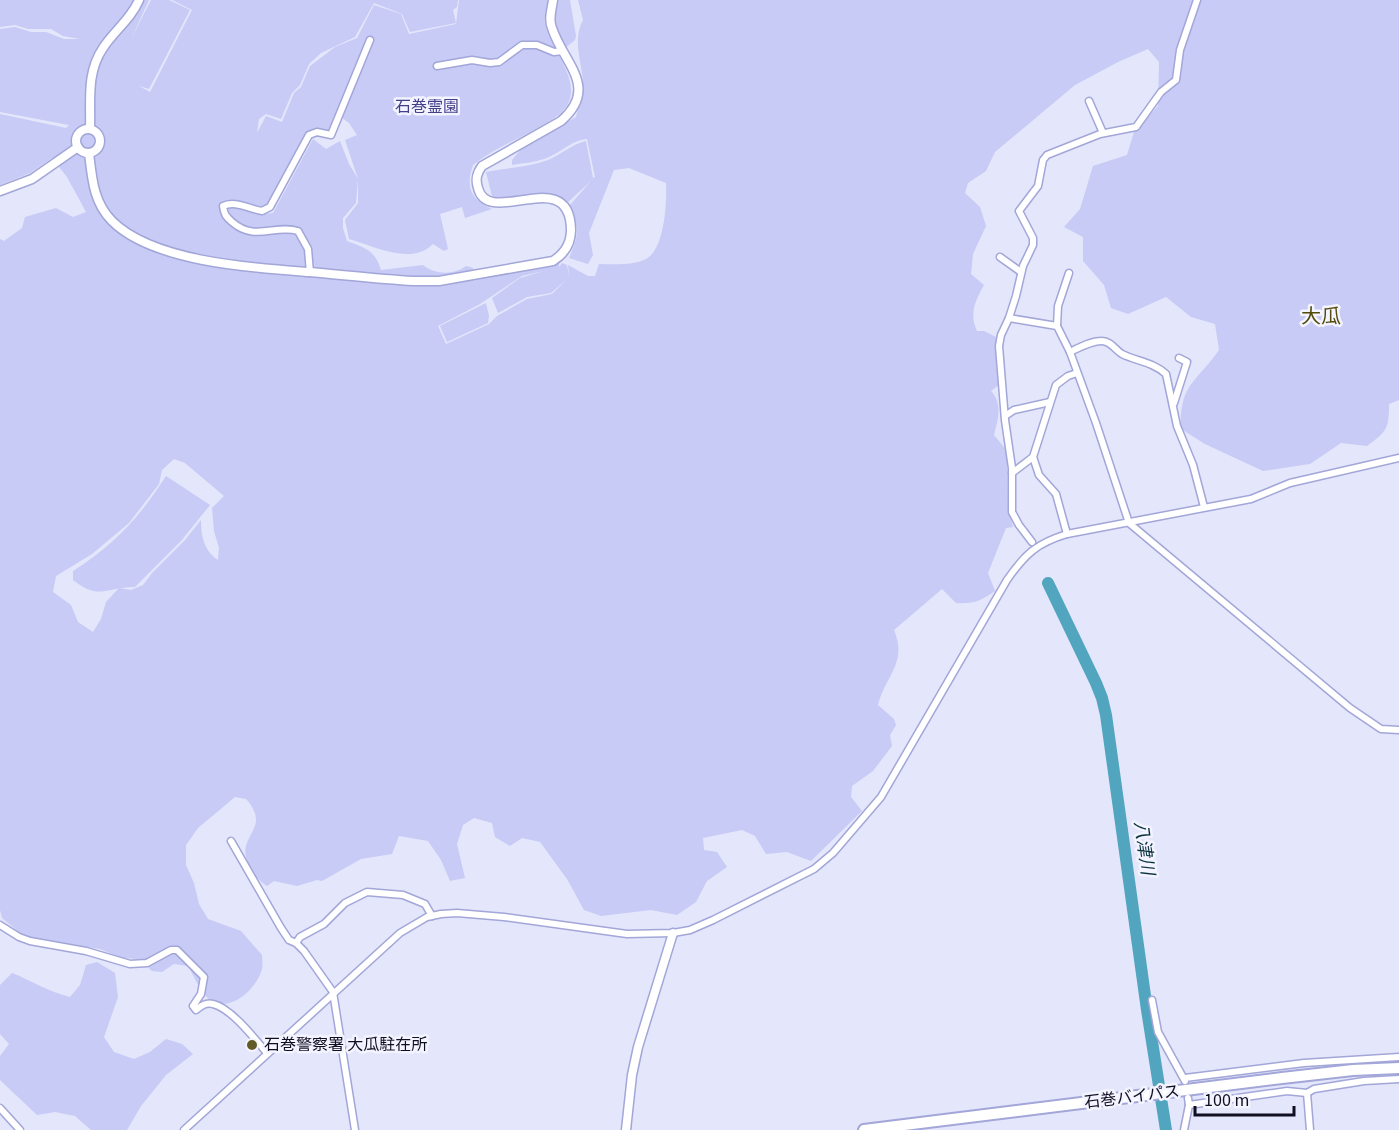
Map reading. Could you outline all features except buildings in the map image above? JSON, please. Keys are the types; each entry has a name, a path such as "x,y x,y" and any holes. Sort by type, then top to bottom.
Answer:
{"highway":[{"name":"石巻バイパス","path":"864,1130 1353,1070 1399,1068"}],"street":[{"path":"90,129 90,86 102,48 131,15 139,0"},
{"path":"89,153 96,195 111,220 125,232 148,243 187,256 224,264 310,273 439,281 553,261 560,257 569,243 571,232 570,218 559,203 548,197 503,204 493,202 484,198 476,182 477,173 482,166 561,121 571,112 578,96 579,83 576,72 551,27 550,19 554,0"},
{"path":"1032,542 1012,512 1012,473 999,340 1009,318 1021,272 1033,245 1033,238 1019,211 1038,186 1043,160 1047,155 1103,133 1136,127 1161,92 1176,80 1180,50 1197,0"},
{"path":"310,273 308,249 298,231 295,229 257,233 247,231 229,220 224,214 223,206 228,203 237,204 262,211 270,207 309,135 317,132 331,135 370,40"},
{"path":"436,66 472,60 499,62 522,45 537,45 554,52 563,51"},
{"path":"1089,101 1103,133"},
{"path":"90,129 100,139 98,147 89,153 83,152 78,147 76,141 78,134 83,130 90,129"},
{"path":"0,191 32,179 78,147"},
{"path":"1000,257 1021,272"},
{"path":"1069,273 1058,306 1057,326 1070,352 1096,423 1129,523 1350,708 1381,729 1399,730"},
{"path":"1009,318 1057,326"},
{"path":"1070,352 1090,343 1102,341 1109,343 1121,353 1160,369 1168,378 1177,426 1193,465 1204,507"},
{"path":"1172,406 1187,362 1179,358"},
{"path":"1012,473 1033,457 1056,386 1068,376 1077,373"},
{"path":"1005,416 1014,410 1050,402"},
{"path":"1033,457 1039,475 1056,494 1067,534"},
{"path":"184,1130 400,933 413,924 432,916 457,913 627,934 673,933 690,930 713,920 824,863 881,797 919,729 1019,563 1026,554 1041,544 1067,534 1251,499 1290,483 1399,458"},
{"path":"231,841 289,940 296,943 333,992 355,1130"},
{"path":"296,943 300,937 324,924 345,903 367,892 403,895 425,904 432,916"},
{"path":"0,925 30,941 86,951 130,964 147,963 171,950 177,950 204,977 201,994 193,1006 196,1010 210,1003 221,1007 267,1053"},
{"path":"626,1130 632,1075 638,1047 673,933"},
{"path":"1152,1000 1158,1032 1185,1082 1304,1063 1399,1057"},
{"path":"1189,1106 1287,1091 1307,1093 1321,1087 1364,1081 1399,1079"},
{"path":"1307,1093 1310,1130"},
{"path":"1184,1130 1189,1106 1188,1098"},
{"path":"0,1108 20,1130"}],"green space":[{"name":"石巻霊園","path":"0,0 149,0 131,39 151,0 169,0 190,10 149,89 139,86 150,92 192,10 172,0 458,0 457,7 453,10 456,23 410,32 402,14 374,3 355,37 321,53 309,64 300,85 292,93 281,119 266,114 259,119 257,133 266,116 282,122 294,93 301,87 310,66 335,47 357,38 374,5 401,14 409,34 456,24 459,0 548,0 545,25 568,75 571,86 570,98 565,108 554,118 473,165 470,180 472,192 479,201 492,209 465,218 462,207 440,214 448,249 444,251 433,244 424,250 403,254 349,239 345,220 358,203 358,179 356,203 343,218 347,241 372,254 381,270 423,265 433,271 444,273 466,266 473,268 473,281 556,263 559,263 559,267 562,263 567,265 569,276 568,265 588,276 595,276 599,264 635,263 646,259 652,254 661,235 664,224 666,183 629,168 614,170 589,233 593,255 588,264 569,258 577,232 569,206 591,181 566,204 555,198 538,194 493,200 486,172 541,162 586,141 593,178 595,177 587,139 577,141 545,159 512,165 512,160 523,147 576,117 583,89 578,37 583,20 578,0 1399,0 1399,400 1389,404 1386,429 1367,446 1341,443 1310,464 1263,471 1205,444 1181,429 1181,414 1186,393 1219,350 1215,324 1191,317 1166,297 1128,314 1111,308 1104,285 1083,261 1083,237 1064,227 1080,209 1093,166 1127,155 1134,132 1158,106 1159,62 1148,49 1118,62 1075,85 995,152 986,171 968,183 965,193 980,207 986,226 973,254 971,274 984,285 976,302 973,319 977,331 984,331 996,337 1000,384 991,391 998,406 994,435 1007,451 1008,509 1013,527 1006,528 988,573 995,591 977,601 956,603 942,589 894,630 898,642 897,661 878,705 894,719 896,725 890,735 892,746 873,771 852,786 851,797 862,811 811,861 787,852 766,854 755,836 742,830 703,838 704,850 717,852 727,867 707,881 696,902 677,915 651,910 601,916 584,910 567,879 540,842 522,838 510,846 495,837 492,823 474,818 463,825 457,844 465,878 450,881 441,860 428,841 399,836 392,854 361,859 322,881 317,880 297,886 274,881 267,886 254,874 246,857 246,846 256,823 254,811 246,799 235,797 198,828 186,845 186,865 194,883 199,904 208,919 241,931 262,955 262,969 255,984 235,1001 220,1004 204,994 188,966 174,964 162,972 152,971 139,959 122,958 100,949 25,937 2,918 0,910 0,239 4,241 22,228 25,217 56,208 73,217 86,212 67,177 52,158 30,173 0,185 0,114 66,128 69,125 0,112 0,29 15,27 31,32 46,32 64,39 80,39 63,36 51,29 28,29 15,25 0,27","holes":["341,117 349,123 357,135 345,140 358,179 340,141 326,149 313,139 273,213 263,214 273,207 312,135 333,138","544,271 520,278 492,298 498,313 527,297 551,293 566,280 552,294 527,299 497,316 489,324 446,344 438,326 480,304 522,276","174,459 185,463 224,496 212,508 214,531 219,548 218,560 209,552 204,543 201,520 143,585 131,590 119,588 106,602 101,619 93,632 78,622 71,605 53,592 56,576 92,554 129,523 159,484 162,470"]},
{"path":"557,0 570,0 576,36 575,40 565,48 553,21"},
{"path":"486,303 488,323 447,342 440,326"},
{"path":"166,476 210,505 181,541 135,587 97,591 90,590 73,580 73,571 101,551 125,529"},
{"path":"97,962 115,973 118,997 104,1037 114,1052 134,1059 150,1052 166,1039 182,1044 193,1054 166,1075 141,1106 127,1130 91,1130 75,1116 55,1112 37,1115 0,1080 0,1056 9,1044 0,1034 0,985 12,973 70,997 80,985 86,965"}],"waterway":[{"name":"八津川","path":"1048,583 1096,683 1106,715 1166,1130"}],"place":[{"name":"石巻警察署 大瓜駐在所","path":"252,1045"}],"district":[{"name":"大瓜","path":"1321,317"}]}
